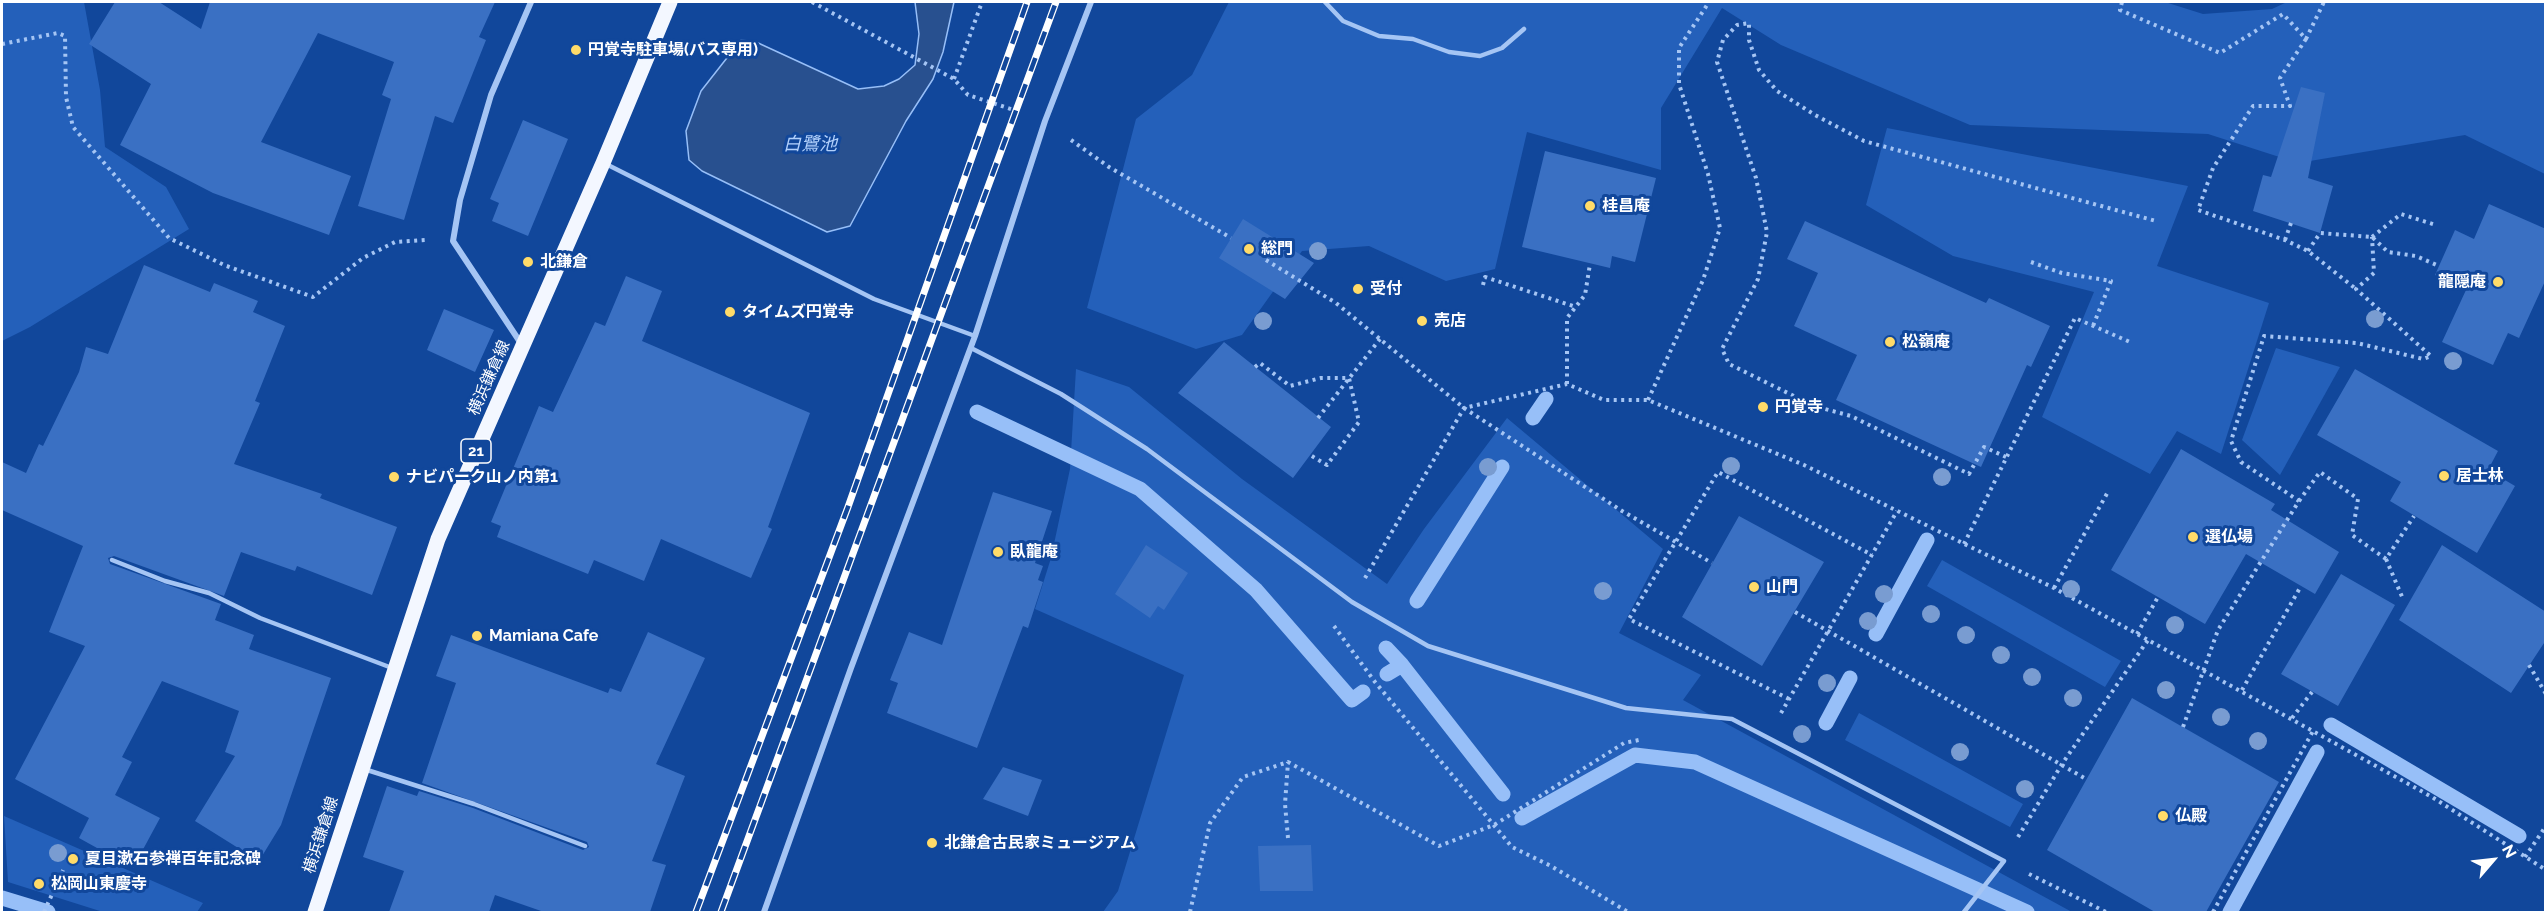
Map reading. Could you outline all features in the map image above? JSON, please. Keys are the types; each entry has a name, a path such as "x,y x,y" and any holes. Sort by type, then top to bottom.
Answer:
{"main road":[{"name":"横浜鎌倉線","path":"315,912 438,539 603,163 670,2"}],"street":[{"path":"522,345 453,241 460,200 491,95 531,2"},
{"path":"764,912 855,657 975,336 1045,121 1091,2"}],"lane":[{"path":"1325,2 1343,21 1379,36 1413,39 1449,52 1480,56 1502,48 1524,29"},
{"path":"603,163 874,299 975,336"},
{"path":"970,348 1060,394 1147,449 1352,602 1428,646 1626,708 1732,719 2004,861 1964,912"},
{"path":"112,560 165,581 209,593 260,618 395,669"},
{"path":"362,768 474,804 585,846"}],"path":[{"path":"812,2 954,79 968,95 1045,121 1109,167 1231,238"},
{"path":"954,79 982,2"},
{"path":"1648,400 1703,280 1720,228 1708,174 1679,84 1679,48 1709,2"},
{"path":"2122,2 2120,10 2220,53 2283,14 2306,39"},
{"path":"2299,501 2241,462 2231,441 2264,336 2357,343 2423,359 2431,356 2356,289 2308,251 2285,240 2198,210 2213,168 2253,106 2290,106 2280,78 2306,39 2324,2"},
{"path":"2006,457 1984,447 1969,474 1851,416 1814,406 1729,364 1722,349 1758,279 1767,232 1756,178 1738,131 1728,88 1717,62 1724,40 1737,25 1749,23 1749,40 1759,70 1777,91 1815,115 1864,141 2156,221"},
{"path":"2,44 58,33 65,36 66,97 74,127 169,238 224,265 314,297 363,258 395,242 453,241"},
{"path":"2372,237 2401,214 2436,225"},
{"path":"2285,240 2290,223"},
{"path":"2308,251 2320,233 2372,237 2388,252 2416,256 2439,267"},
{"path":"2356,289 2374,273 2372,237"},
{"path":"1266,260 1336,303 1464,408 1622,512 1712,563"},
{"path":"2031,262 2062,273 2111,281 2093,326"},
{"path":"1567,384 1567,318 1585,295 1590,264"},
{"path":"1483,285 1485,277 1576,307"},
{"path":"1964,544 2074,318 2130,342"},
{"path":"1318,418 1380,339"},
{"path":"1255,367 1260,363 1290,386 1321,378 1349,378"},
{"path":"1310,455 1327,465 1359,422 1349,378"},
{"path":"1352,602 1464,408 1567,384 1604,400 1648,400 1804,465 2054,588 2432,797 2546,870"},
{"path":"1789,699 1629,619 1719,472 1872,555"},
{"path":"2182,727 2218,630 2299,501 2320,472 2358,499 2352,535 2386,559 2403,599"},
{"path":"2054,588 2109,490"},
{"path":"1767,737 1897,511"},
{"path":"2386,559 2414,516"},
{"path":"2242,690 2301,586"},
{"path":"2137,634 2158,597"},
{"path":"1795,612 2086,779"},
{"path":"2106,912 2004,861 2062,764 2148,640"},
{"path":"2529,665 2546,694"},
{"path":"1375,682 1512,847 1551,866 1628,912"},
{"path":"2292,718 2312,692"},
{"path":"2213,912 2313,731"},
{"path":"1190,912 1210,823 1243,777 1288,762 1439,846 1494,825 1624,743 1646,738"},
{"path":"1288,762 1284,804 1288,838"},
{"path":"2525,857 2546,826"},
{"path":"44,912 63,870"}],"shaded area":[{"path":"2,2 84,2 100,90 105,147 166,187 189,229 30,327 2,341"},
{"path":"1229,2 2165,2 2203,14 2272,9 2287,2 2545,2 2545,174 2465,135 2298,163 2208,134 1970,125 1781,45 1722,8 1661,108 1661,170 1527,132 1495,269 1446,281 1369,246 1302,251 1242,335 1196,349 1087,308 1136,119 1192,75"},
{"path":"1887,128 2188,186 2157,266 2269,303 2221,454 2177,431 2150,474 2042,417 2094,292 1953,256 1866,205"},
{"path":"2276,348 2340,367 2280,475 2242,440"},
{"path":"1076,369 1129,387 1242,479 1387,584 1424,529 1507,418 1663,549 1619,633 1701,675 1683,700 2072,912 1103,912 1118,891 1184,675 1035,609 1051,558 1070,469"},
{"path":"1942,560 2121,661 2105,687 1927,586"},
{"path":"1859,713 2023,804 2010,827 1845,740"},
{"path":"4,816 203,903 197,912 103,912 8,882"}],"water":[{"name":"白鷺池","path":"915,2 954,2 943,52 933,79 906,121 850,226 827,232 702,171 689,160 686,131 701,91 741,40 756,42 858,89 884,86 899,79 915,65 919,34"}],"building":[{"path":"115,2 159,2 201,29 210,2 495,2 479,37 486,40 453,123 435,116 404,220 358,206 391,99 382,95 394,62 318,33 261,142 351,176 329,235 213,193 120,145 151,84 89,44"},
{"path":"2301,87 2325,93 2308,178 2333,186 2320,233 2253,211 2263,175 2271,177"},
{"path":"523,120 568,139 528,236 492,221 499,203 490,199"},
{"name":"桂昌庵","path":"1545,151 1656,178 1635,262 1612,256 1610,268 1522,247"},
{"name":"龍隠庵","path":"2489,204 2546,229 2546,279 2519,338 2508,333 2493,365 2442,342 2466,290 2435,275 2455,230 2474,239"},
{"path":"1243,219 1314,263 1285,299 1219,258"},
{"name":"松嶺庵","path":"1805,221 1986,303 1989,298 2050,326 2031,367 2027,365 1981,467 1836,400 1857,355 1794,326 1818,273 1787,259"},
{"path":"144,265 210,292 214,283 258,301 253,312 285,326 255,401 260,403 234,464 322,494 320,498 397,527 372,595 297,566 295,571 241,552 224,596 114,556 108,558 110,564 221,604 215,620 254,635 249,649 331,678 281,825 259,861 195,821 235,756 225,752 239,711 162,681 122,757 132,762 115,795 160,818 133,868 79,838 89,818 15,779 85,646 49,632 83,546 2,510 2,462 26,473 39,444 43,446 79,372 86,347 108,354"},
{"path":"626,276 662,291 642,341 810,413 768,527 772,529 751,578 661,539 644,581 594,560 588,574 497,537 501,526 491,522 539,406 553,412 595,322 605,326"},
{"path":"444,309 494,330 475,372 427,350"},
{"path":"1224,342 1331,427 1293,478 1178,393"},
{"name":"居士林","path":"2355,369 2498,451 2488,470 2515,486 2477,553 2390,501 2401,482 2317,435"},
{"name":"選仏場","path":"2181,449 2275,504 2271,510 2339,552 2315,594 2246,554 2205,624 2111,570"},
{"path":"993,492 1052,511 1035,563 1043,566 1038,580 1043,582 1028,628 1023,626 977,748 887,713 898,683 890,680 909,632 942,645"},
{"name":"山門","path":"1739,516 1824,562 1762,666 1682,617"},
{"path":"1146,545 1188,573 1164,610 1158,606 1150,618 1115,594"},
{"path":"2442,545 2546,612 2546,640 2511,693 2399,620"},
{"path":"2341,574 2395,605 2338,706 2281,674"},
{"path":"648,632 705,658 656,764 685,776 652,861 666,865 650,912 544,912 495,895 489,912 389,912 404,871 363,857 387,786 417,796 419,791 473,808 583,850 589,847 587,842 422,783 456,683 436,676 451,635 608,693 610,688 621,692"},
{"name":"仏殿","path":"2132,698 2279,782 2206,912 2155,912 2047,850"},
{"path":"1003,767 1042,780 1028,816 983,799"},
{"path":"1311,845 1313,891 1260,891 1258,846"}],"waterway":[{"path":"1533,418 1546,399"},
{"path":"977,412 1140,489 1256,590 1352,700 1363,692"},
{"path":"1417,601 1502,467"},
{"path":"1876,634 1927,540"},
{"path":"1386,648 1402,665"},
{"path":"1387,674 1402,665 1503,794"},
{"path":"1826,723 1850,678"},
{"path":"2331,725 2519,836"},
{"path":"2230,912 2317,752"},
{"path":"1522,818 1635,755 1695,762 2027,912"},
{"path":"2,898 48,912"}],"railway":[{"path":"696,912 848,507 1027,2"},
{"path":"721,912 1056,2"}],"place":[{"name":"円覚寺駐車場(バス専用)","path":"576,50"},
{"name":"桂昌庵","path":"1590,206"},
{"name":"総門","path":"1249,249"},
{"name":"北鎌倉","path":"528,262"},
{"name":"龍隠庵","path":"2498,282"},
{"name":"受付","path":"1358,289"},
{"name":"タイムズ円覚寺","path":"730,312"},
{"name":"売店","path":"1422,321"},
{"name":"松嶺庵","path":"1890,342"},
{"name":"円覚寺","path":"1763,407"},
{"name":"居士林","path":"2444,476"},
{"name":"ナビパーク山ノ内第1","path":"394,477"},
{"name":"選仏場","path":"2193,537"},
{"name":"臥龍庵","path":"998,552"},
{"name":"山門","path":"1754,587"},
{"name":"Mamiana Cafe","path":"477,636"},
{"name":"仏殿","path":"2163,816"},
{"name":"北鎌倉古民家ミュージアム","path":"932,843"},
{"name":"夏目漱石参禅百年記念碑","path":"73,859"},
{"name":"松岡山東慶寺","path":"39,884"}]}
